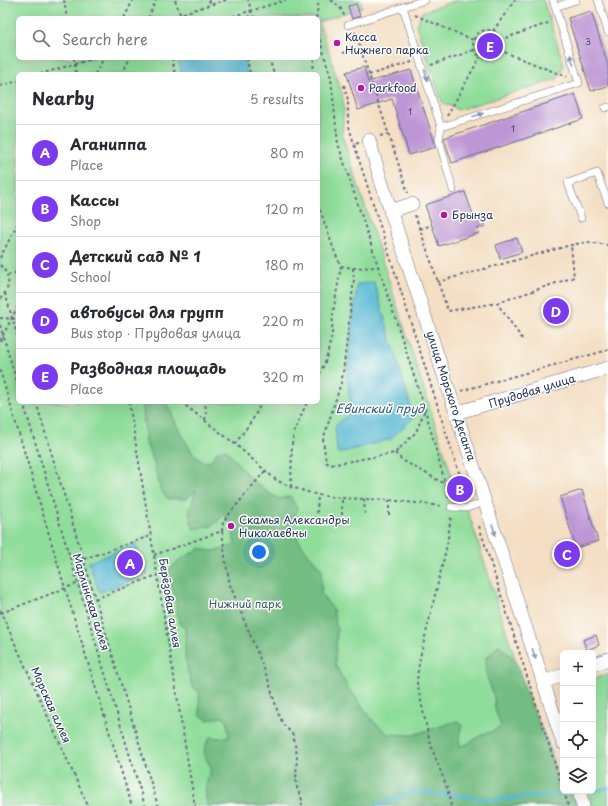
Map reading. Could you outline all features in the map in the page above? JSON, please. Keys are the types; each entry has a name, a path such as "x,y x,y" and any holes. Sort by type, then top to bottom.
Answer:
{"street":[{"name":"улица Морского Десанта","path":"369,140 390,211 560,734"},
{"path":"390,211 412,204"},
{"name":"Прудовая улица","path":"456,413 608,368"},
{"path":"596,664 608,659"},
{"path":"543,682 560,676"}],"lane":[{"path":"348,25 425,0"},
{"path":"441,128 579,83 554,3 576,0"},
{"path":"598,0 608,32"},
{"path":"403,7 441,128 439,133 440,145 453,190"},
{"path":"581,218 568,183 597,173 608,203"},
{"path":"451,507 467,508 485,502"}],"path":[{"path":"64,0 67,16"},
{"path":"125,16 133,0"},
{"path":"149,16 156,0"},
{"path":"175,0 180,14 226,0"},
{"path":"209,0 211,5"},
{"path":"248,0 253,16"},
{"path":"233,16 286,0"},
{"path":"316,16 319,0"},
{"path":"331,0 340,6 342,14"},
{"path":"493,31 515,0"},
{"path":"249,16 251,10"},
{"path":"420,17 473,40"},
{"path":"500,40 550,22"},
{"path":"488,30 493,31 497,34 500,40 499,50 490,58 480,57 474,50 473,40 478,33 488,30"},
{"path":"320,41 331,78 338,144 425,408 451,507 452,513 447,545 420,658 417,684 430,743 447,788 450,804"},
{"path":"343,53 360,48"},
{"path":"369,75 413,62 416,70 474,50"},
{"path":"499,50 560,75"},
{"path":"451,107 480,57"},
{"path":"74,60 76,72"},
{"path":"47,72 89,60"},
{"path":"96,72 103,60"},
{"path":"123,72 129,60"},
{"path":"172,60 175,72"},
{"path":"247,60 250,72"},
{"path":"270,60 273,72"},
{"path":"313,72 314,60"},
{"path":"0,86 16,82"},
{"path":"344,85 348,100 348,123 354,144"},
{"path":"368,188 458,470 472,506 560,781"},
{"path":"320,210 341,266 332,313 332,334 326,360 320,374"},
{"path":"420,229 432,225"},
{"path":"0,258 16,227"},
{"path":"437,282 571,245 587,242 608,245"},
{"path":"497,303 574,277 571,245"},
{"path":"0,265 8,275 8,284 5,293 0,298"},
{"path":"341,266 353,268 379,267"},
{"path":"353,268 354,279 343,373 323,440 326,462 330,465 395,454 416,432 425,408"},
{"path":"8,275 16,273"},
{"path":"5,293 16,332"},
{"path":"0,341 16,310"},
{"path":"0,318 16,319"},
{"path":"0,325 16,379"},
{"path":"450,394 608,350"},
{"path":"0,370 132,806"},
{"name":"Марлинская аллея","path":"24,404 145,806"},
{"path":"37,404 158,806"},
{"name":"Берёзовая аллея","path":"130,404 150,536 195,806"},
{"path":"184,404 235,444 276,480 291,487 318,495 342,498 389,500 451,507"},
{"path":"205,404 205,420"},
{"path":"235,444 253,419 261,404"},
{"path":"291,487 292,444 294,432 306,404"},
{"path":"395,454 402,460 446,485"},
{"path":"265,471 223,522 222,531 230,585 268,678 278,713 283,724 293,735 297,755 297,788 302,800 302,806"},
{"path":"316,513 318,495"},
{"path":"342,498 342,515"},
{"path":"364,499 365,515"},
{"path":"389,500 389,515"},
{"path":"154,555 222,531"},
{"path":"84,559 150,536"},
{"path":"95,598 157,575"},
{"path":"0,612 89,579"},
{"name":"Морская аллея","path":"0,612 88,806"},
{"path":"564,794 568,806"}],"green space":[{"name":"Нижний парк","path":"0,0 360,0 362,7 320,22 320,16 16,16 16,60 320,60 320,25 342,94 344,107 342,135 455,486 462,484 467,508 562,806 0,806"},
{"path":"457,0 543,0 564,65 557,79 458,110 442,102 416,25 422,12"},
{"path":"142,404 166,404 170,409 176,424 193,454 203,462 209,462 218,451 226,449 244,471 264,490 280,499 290,496 298,510 293,518 292,524 297,538 322,569 321,594 333,609 337,630 335,664 345,683 373,721 388,734 413,735 457,721 462,725 459,736 460,746 470,743 483,734 501,726 495,709 494,697 486,674 486,658 499,644 516,661 529,699 551,751 557,782 560,782 560,794 573,794 576,806 207,806 205,789 211,768 204,749 211,736 215,738 229,737 227,719 222,717 208,720 200,715 199,692 192,687 185,658 185,628 179,624 174,593 167,572 179,560 201,548 213,551 235,545 231,522 224,515 212,526 193,529 189,512 196,490 186,499 168,499 161,491 154,463 146,443"},
{"path":"608,674 608,806 592,806 589,794 596,794 596,678"}],"water":[{"path":"178,60 244,60 247,72 181,72"},
{"name":"Евинский пруд","path":"374,282 414,417 391,439 340,453 337,452 335,426 351,412 347,373 357,284"},
{"path":"136,544 148,574 101,592 99,591 89,562"}],"building":[{"path":"356,4 360,16 352,19 348,6"},
{"path":"591,11 608,65 608,86 591,91 568,18"},
{"path":"364,67 368,82 411,70 436,147 409,155 392,99 358,110 346,72"},
{"path":"575,94 583,119 452,163 444,138"},
{"name":"Брынза","path":"465,192 475,220 482,217 485,226 477,229 479,233 439,246 425,205"},
{"path":"517,238 522,252 500,259 496,245"},
{"path":"582,490 598,541 576,548 560,497"},
{"path":"596,635 599,645 587,650 583,640"}],"waterway":[{"path":"596,790 608,788"},
{"path":"374,806 415,791 496,800 560,794"}],"place":[{"name":"Касса Нижнего парка","path":"337,43"},
{"name":"Разводная площадь","path":"490,46"},
{"name":"Parkfood","path":"361,88"},
{"name":"Брынза","path":"444,215"},
{"name":"автобусы для групп","path":"556,311"},
{"name":"Кассы","path":"460,489"},
{"name":"Скамья Александры Николаевны","path":"231,526"},
{"name":"Детский сад № 1","path":"567,554"},
{"name":"Аганиппа","path":"130,563"}]}
